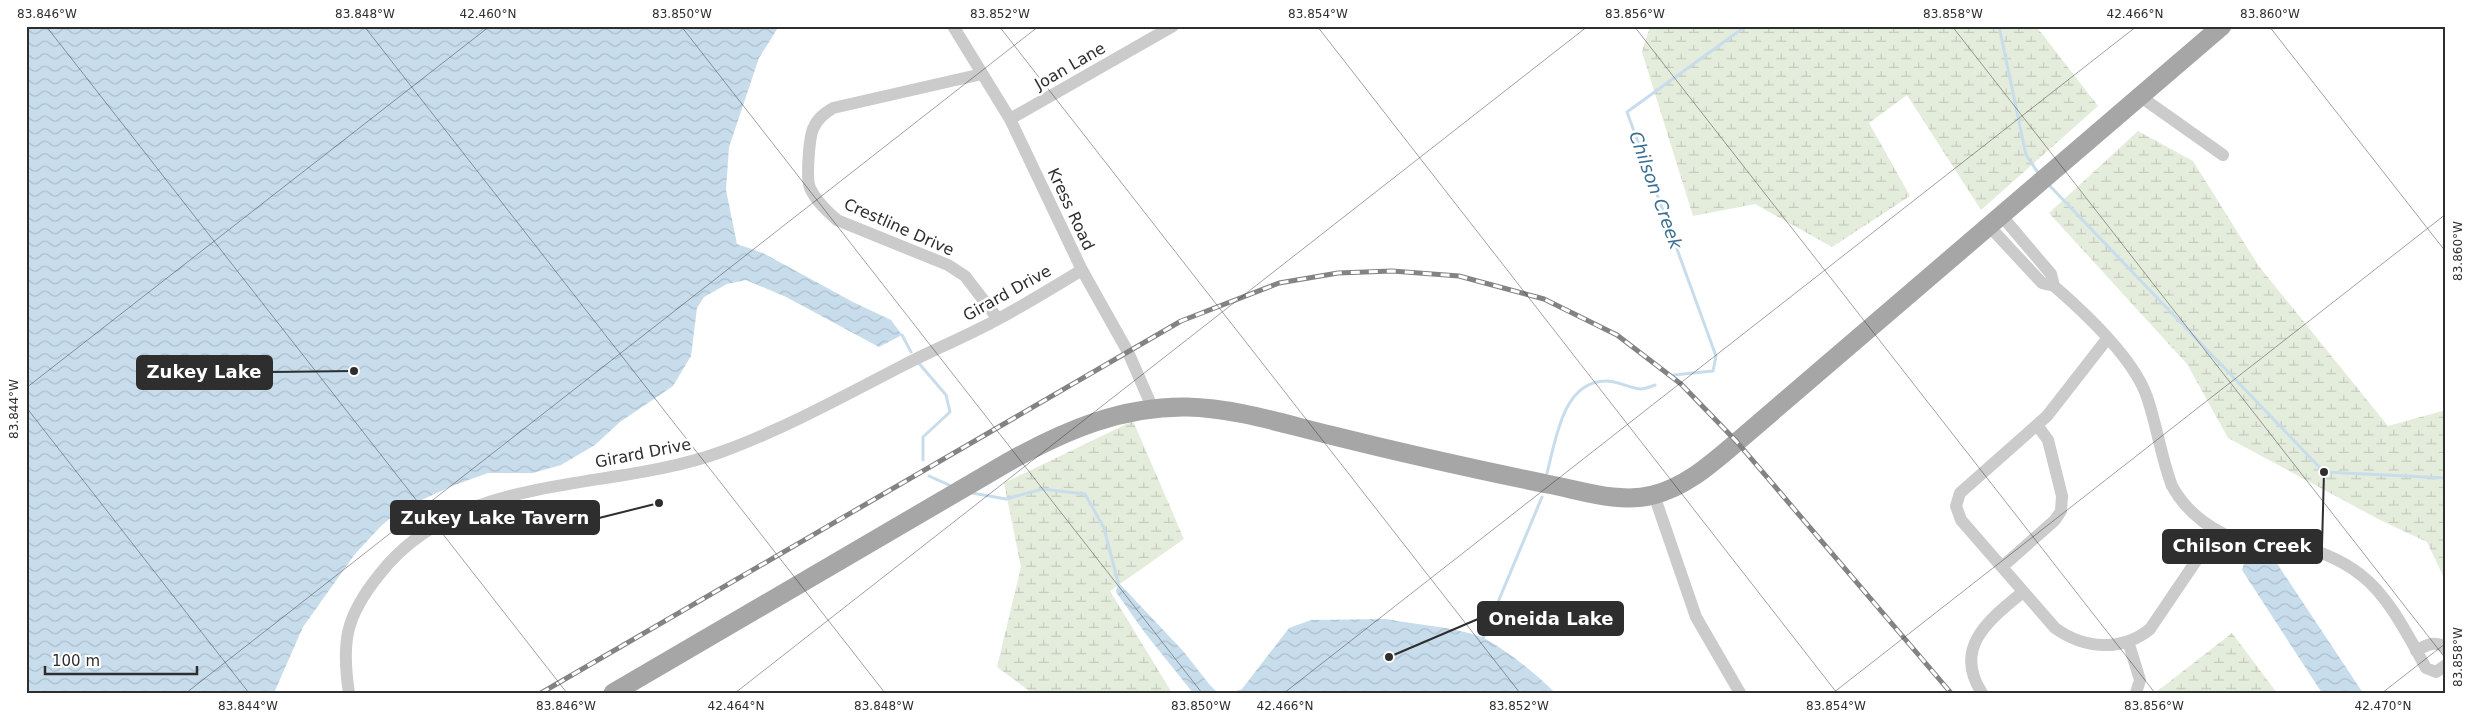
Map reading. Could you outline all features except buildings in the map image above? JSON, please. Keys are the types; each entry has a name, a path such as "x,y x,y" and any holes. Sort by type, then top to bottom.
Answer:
{"main road":[{"path":"613,693 1034,448 1094,421 1124,413 1188,407 1231,412 1452,465 1596,495 1634,497 1654,495 1701,472 2222,26"}],"street":[{"name":"Kress Road","path":"953,26 1010,119 1082,270 1128,352 1153,409"},
{"name":"Joan Lane","path":"1010,119 1173,26"},
{"name":"Crestline Drive","path":"982,74 833,108 813,127 810,137 809,185 824,208 837,220 948,265 965,276 998,319"},
{"path":"2141,96 2223,155"},
{"path":"1995,221 2051,274 2054,286 2084,312 2136,373 2147,396 2168,474 2178,496 2193,513 2217,530 2245,541 2302,547 2323,554 2348,566 2366,578 2383,598 2430,671 2441,670 2446,664"},
{"name":"Girard Drive","path":"348,693 344,647 350,622 367,589 387,563 408,543 431,526 468,509 524,494 675,466 722,452 830,403 998,319 1082,270"},
{"path":"2107,339 2057,404 2037,425 1960,493 1956,506 1960,520 2055,628 2069,638 2102,646 2122,644 2142,635 2150,629 2217,530"},
{"path":"2002,568 2055,520 2063,504 2048,440 2037,425"},
{"path":"1654,495 1696,617 1740,693"},
{"path":"1982,693 1974,677 1971,665 1976,639 1985,624 2023,592"},
{"path":"2128,641 2140,680 2136,693"},
{"path":"2416,651 2432,644 2439,644 2446,649"}],"green space":[{"path":"1650,26 2036,26 2098,106 1981,210 1907,95 1869,123 1910,196 1832,247 1755,204 1693,216 1642,52"},
{"path":"2138,131 2193,161 2258,265 2388,426 2446,410 2446,582 2427,542 2380,520 2228,438 2187,364 2049,213"},
{"path":"1133,421 1184,539 1110,591 1172,693 1032,693 997,667 1021,567 1004,483"},
{"path":"2232,633 2277,693 2155,693"}],"water":[{"path":"26,26 779,26 759,58 729,147 726,190 737,244 763,253 853,302 891,320 902,335 879,347 786,297 746,280 727,284 704,297 697,308 691,356 673,386 620,422 595,445 561,465 533,473 488,473 452,486 402,509 382,525 355,554 303,627 274,693 26,693"},
{"path":"2274,559 2363,693 2322,693 2242,570 2245,560"},
{"path":"1118,582 1184,652 1218,693 1193,693 1145,633 1116,592"},
{"path":"1386,619 1446,628 1481,637 1520,662 1555,693 1231,693 1242,689 1289,628 1311,620"}],"waterway":[{"name":"Chilson Creek","path":"1674,375 1713,371 1716,356 1627,112 1746,26"},
{"name":"Chilson Creek","path":"1999,26 2026,155 2039,174"},
{"name":"Chilson Creek","path":"2050,186 2324,472 2446,478"},
{"path":"902,335 911,352"},
{"path":"917,361 946,395 950,412 923,437 923,460"},
{"name":"Chilson Creek","path":"1547,473 1558,429 1564,414 1571,401 1580,391 1591,384 1606,381 1640,389 1655,385"},
{"path":"929,476 949,485"},
{"path":"972,493 1006,499 1042,489 1085,494 1104,528 1118,582"},
{"name":"Chilson Creek","path":"1483,638 1542,497"}],"railway":[{"path":"541,693 1181,321 1279,283 1338,273 1392,271 1459,276 1544,299 1617,335 1681,384 1737,442 1951,693"}],"place":[{"name":"Zukey Lake","path":"354,371"},
{"name":"Chilson Creek","path":"2324,472"},
{"name":"Zukey Lake Tavern","path":"659,503"},
{"name":"Oneida Lake","path":"1389,657"}]}
